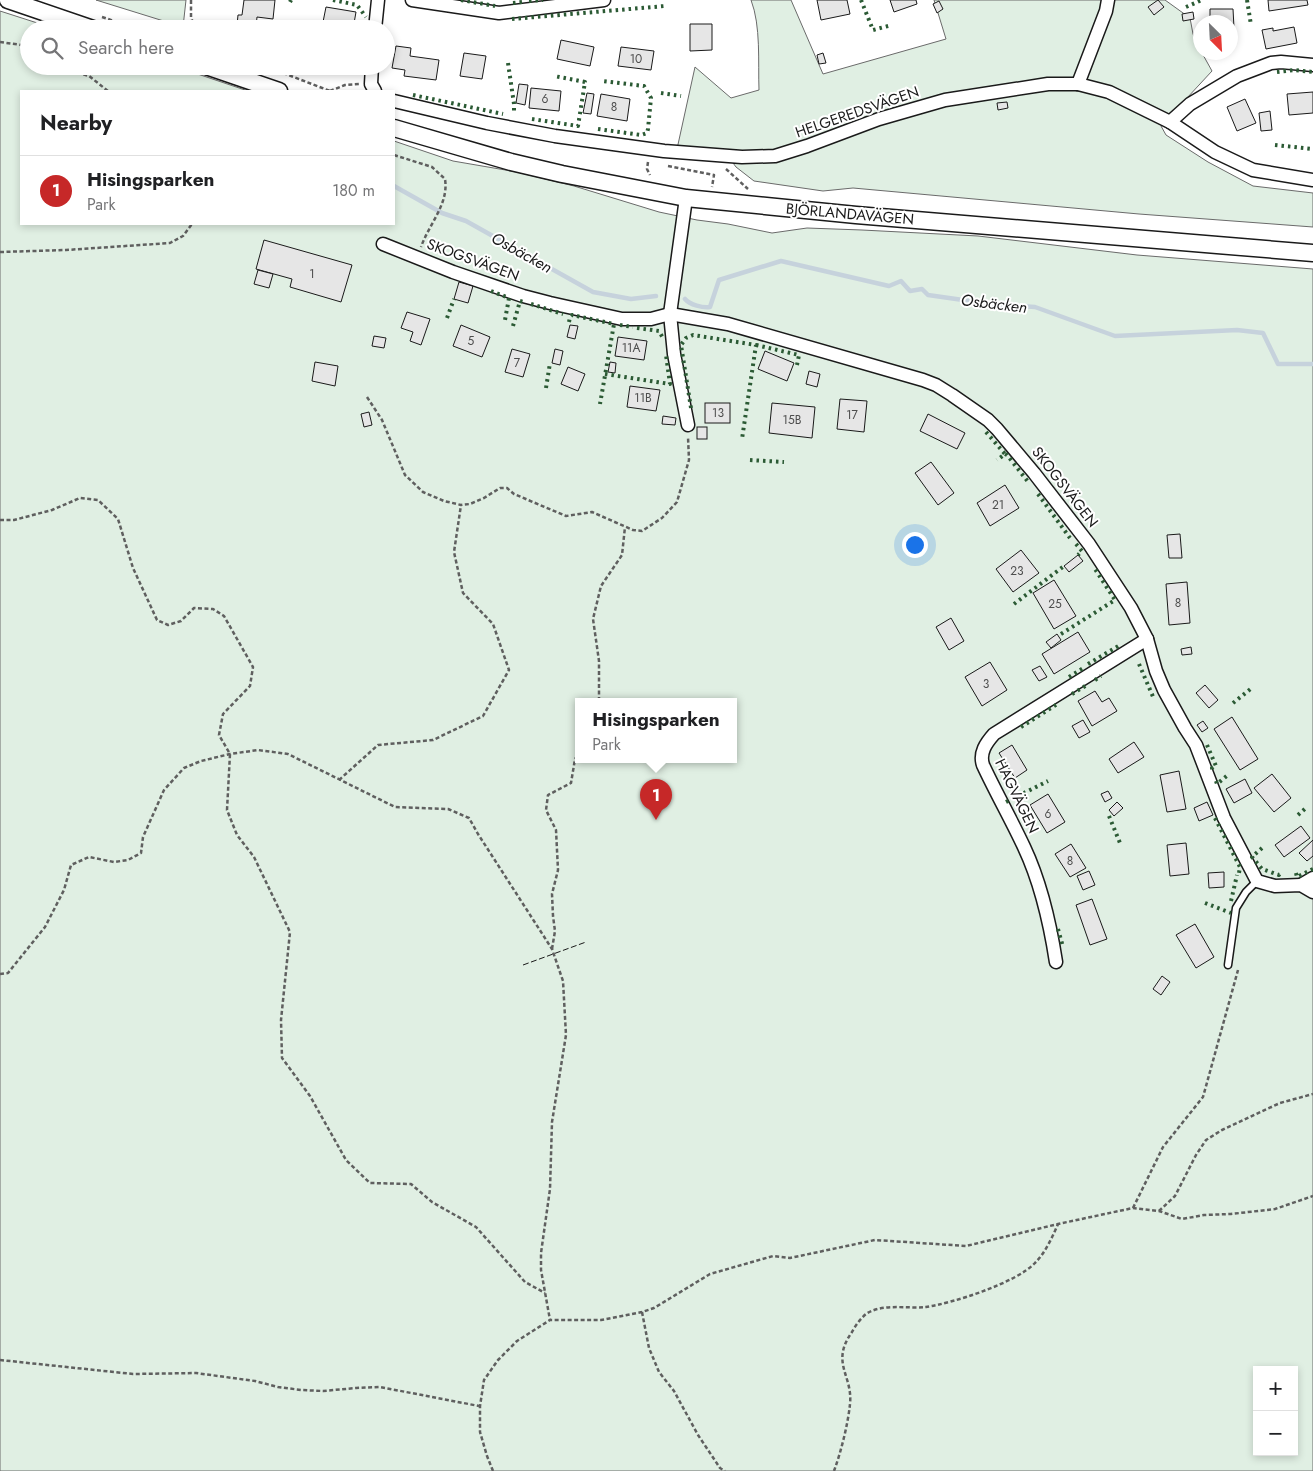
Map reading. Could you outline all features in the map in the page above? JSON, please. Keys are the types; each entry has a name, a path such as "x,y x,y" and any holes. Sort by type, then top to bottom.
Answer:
{"street":[{"path":"8,0 67,20"},
{"path":"376,20 378,0"},
{"path":"412,0 499,13 604,0"},
{"path":"1078,84 1106,11 1108,0"},
{"path":"1170,122 1190,104 1237,76 1271,63 1313,64"},
{"path":"232,75 276,90"},
{"name":"HELGEREDSVÄGEN","path":"395,101 487,123 555,136 664,151 742,157 775,156 879,120 945,100 1048,84 1078,84 1109,92 1170,122 1215,152 1253,170 1313,180"},
{"name":"BJÖRLANDAVÄGEN","path":"395,128 484,155 553,172 686,198 856,215 1313,253"},
{"path":"686,198 670,314 674,354 688,425"},
{"name":"SKOGSVÄGEN","path":"383,244 453,272 523,296 622,320 651,319 670,314 728,324 914,377 936,385 988,420 1034,473 1089,544 1131,608 1147,638 1156,671 1164,690 1196,745 1224,818 1257,881"},
{"name":"HAGVÄGEN","path":"1056,962 1049,920 1039,885 1025,848 983,765 981,757 985,746 994,734 1147,638"},
{"path":"1257,881 1275,886 1301,885 1313,878"},
{"path":"1301,885 1313,892"}],"lane":[{"path":"1228,965 1236,908 1257,881"}],"path":[{"path":"191,0 192,20"},
{"path":"0,42 20,45"},
{"path":"86,75 107,90"},
{"path":"286,75 327,90"},
{"path":"332,90 345,85 373,87"},
{"path":"664,151 663,165 714,175 712,187 704,186"},
{"path":"707,154 750,191 740,190"},
{"path":"395,155 432,167 445,179 446,193 417,257"},
{"path":"641,175 650,176"},
{"path":"0,252 170,243 183,236 191,225"},
{"path":"367,397 382,420 405,475 423,492 444,501 461,505 470,504 484,498 500,488 507,488 514,494 566,516 592,512 625,527 642,531 662,518 677,502 689,460 688,425"},
{"path":"0,520 14,520 52,510 80,498 98,500 118,519 133,568 157,620 168,625 181,621 194,608 213,609 224,616 253,667 250,686 222,714 220,735 230,754 227,810 236,835 254,856 290,932 281,1020 282,1058 310,1096 346,1160 370,1183 411,1184 432,1202 476,1227 525,1282 545,1293"},
{"path":"338,780 378,745 433,740 483,716 508,670 493,624 463,593 454,552 461,505"},
{"path":"599,698 599,661 593,619 601,586 622,555 625,527"},
{"path":"0,974 8,973 44,927 64,890 71,865 89,857 114,862 128,860 141,853 143,837 164,790 184,768 201,761 258,750 288,754 395,807 448,809 469,818 552,949 563,981 566,1035 552,1122 550,1189 541,1253 541,1270 550,1320"},
{"path":"552,949 556,931 552,894 558,870 556,830 546,810 548,795 571,783 575,760"},
{"path":"1133,1208 1163,1147 1203,1097 1240,962"},
{"path":"1159,1211 1175,1196 1206,1140 1222,1130 1280,1103 1313,1094"},
{"path":"493,1471 480,1432 480,1406 484,1380 498,1360 517,1341 550,1320 601,1320 642,1312 654,1308 710,1274 774,1256 790,1258 875,1240 966,1246 1133,1208 1159,1211 1182,1219 1204,1215 1275,1209 1313,1196"},
{"path":"834,1471 851,1403 842,1363 843,1346 866,1314 882,1308 926,1307 966,1297 1012,1279 1034,1264 1044,1251 1058,1224"},
{"path":"642,1312 649,1348 659,1372 674,1392 698,1435 724,1471"},
{"path":"0,1360 133,1374 196,1373 255,1381 301,1390 324,1391 380,1387 480,1406"}],"green space":[{"path":"96,0 186,0 184,20 160,20"},
{"path":"751,0 791,0 823,74 946,39 934,0 1165,0 1190,18 1193,34 1193,60 1206,60 1212,71 1161,126 1166,135 1208,162 1253,186 1313,193 1313,227 1139,214 853,188 823,191 754,181 736,167 725,152 677,149 695,67 731,98 759,90 758,33"},
{"path":"0,11 28,20 20,20 20,75 201,75 245,90 20,90 20,225 395,225 395,141 453,161 517,172 574,186 659,212 772,233 807,228 978,236 1137,255 1313,269 1313,1471 0,1471"}],"building":[{"path":"244,0 275,0 273,19 257,17 257,20 238,20 238,15 242,15"},
{"path":"817,0 847,0 850,14 821,20"},
{"path":"890,0 916,0 917,4 894,12"},
{"path":"1158,0 1164,7 1154,15 1148,7"},
{"path":"1268,0 1307,0 1308,5 1269,11"},
{"path":"939,1 943,9 937,13 933,4"},
{"path":"326,7 356,12 355,20 323,20"},
{"path":"1210,9 1233,9 1233,15 1210,15"},
{"path":"1193,12 1193,19 1183,21 1182,14"},
{"path":"690,24 712,24 712,50 690,51"},
{"path":"1294,27 1297,43 1266,49 1262,30 1273,28 1273,31"},
{"path":"561,40 594,47 590,66 557,59"},
{"path":"396,46 411,48 410,56 439,60 436,80 404,76 405,70 395,68"},
{"path":"621,47 654,51 651,70 618,66"},
{"path":"464,53 486,56 482,79 460,76"},
{"path":"823,53 826,63 819,64 817,55"},
{"path":"519,84 528,85 525,105 516,103"},
{"path":"531,88 561,91 559,111 529,108"},
{"path":"1313,92 1313,113 1289,115 1287,94"},
{"path":"587,93 594,94 591,114 583,113"},
{"path":"601,94 630,99 627,121 597,116"},
{"path":"1245,99 1256,123 1237,131 1227,107"},
{"path":"1007,102 1008,108 998,110 997,103"},
{"path":"1270,111 1272,130 1261,131 1259,113"},
{"path":"264,240 352,265 341,302 290,287 292,279 256,269"},
{"path":"258,270 273,274 269,288 254,284"},
{"path":"459,282 473,286 468,303 454,299"},
{"path":"407,312 430,319 421,345 410,341 413,332 401,328"},
{"path":"461,325 490,337 482,357 453,346"},
{"path":"570,325 578,326 575,339 567,337"},
{"path":"374,336 386,338 384,348 372,346"},
{"path":"618,337 647,341 644,360 615,356"},
{"path":"512,349 530,354 523,377 505,372"},
{"path":"555,349 563,351 560,365 552,363"},
{"path":"765,351 794,363 787,381 758,369"},
{"path":"315,362 338,366 335,386 312,381"},
{"path":"610,362 616,363 615,373 608,372"},
{"path":"568,367 585,374 578,391 561,384"},
{"path":"809,371 820,374 817,387 806,384"},
{"path":"630,386 660,390 656,411 627,407"},
{"path":"840,399 867,401 864,432 837,429"},
{"path":"705,403 730,403 730,423 705,423"},
{"path":"772,403 815,407 812,438 769,433"},
{"path":"369,412 372,425 364,427 361,414"},
{"path":"928,414 965,433 957,449 920,431"},
{"path":"663,416 676,418 675,425 662,424"},
{"path":"697,427 707,427 707,439 697,439"},
{"path":"931,462 954,493 938,505 915,473"},
{"path":"1005,485 1019,508 990,526 977,503"},
{"path":"1180,534 1182,558 1169,558 1167,535"},
{"path":"1021,550 1039,573 1013,592 996,569"},
{"path":"1078,555 1083,561 1069,572 1064,566"},
{"path":"1054,580 1076,616 1054,629 1033,593"},
{"path":"1187,582 1190,623 1169,625 1166,584"},
{"path":"951,618 964,641 949,650 936,627"},
{"path":"1078,632 1090,652 1054,674 1042,654"},
{"path":"1057,634 1061,640 1051,648 1046,642"},
{"path":"1191,647 1192,654 1182,655 1181,649"},
{"path":"990,662 1007,690 982,706 965,677"},
{"path":"1040,666 1047,677 1039,681 1032,670"},
{"path":"1205,685 1218,700 1209,708 1196,693"},
{"path":"1095,691 1102,702 1109,698 1117,711 1092,726 1078,701"},
{"path":"1232,717 1258,759 1240,770 1214,729"},
{"path":"1083,720 1090,732 1079,738 1072,726"},
{"path":"1203,721 1208,728 1202,732 1197,725"},
{"path":"1134,742 1144,757 1118,773 1109,759"},
{"path":"1012,745 1027,770 1015,778 999,753"},
{"path":"1179,771 1186,809 1167,812 1160,775"},
{"path":"1272,774 1291,798 1274,812 1254,788"},
{"path":"1245,779 1252,793 1234,803 1226,789"},
{"path":"1108,791 1112,798 1105,802 1101,794"},
{"path":"1048,794 1065,822 1047,833 1030,805"},
{"path":"1117,802 1123,808 1114,816 1109,810"},
{"path":"1207,802 1213,815 1199,821 1194,808"},
{"path":"1301,826 1310,838 1284,857 1275,845"},
{"path":"1313,840 1313,856 1307,861 1299,853"},
{"path":"1186,843 1189,874 1170,876 1167,845"},
{"path":"1071,844 1086,868 1070,877 1055,854"},
{"path":"1089,871 1095,885 1083,890 1077,876"},
{"path":"1224,872 1224,887 1209,888 1208,873"},
{"path":"1092,899 1107,939 1090,945 1076,905"},
{"path":"1195,924 1214,957 1196,968 1176,935"},
{"path":"1162,976 1170,982 1161,995 1153,989"}],"waterway":[{"name":"Osbäcken","path":"395,187 442,213 466,221 593,292 631,299 656,296"},
{"name":"Osbäcken","path":"685,299 697,306 710,307 719,280 781,261 889,286 901,281 910,291 922,289 928,295 991,304 1035,307 1115,336 1237,330 1263,333 1278,364 1313,364"}],"hedge":[{"path":"333,0 357,5 366,17"},
{"path":"461,0 495,6"},
{"path":"529,1 543,0"},
{"path":"861,0 873,30 892,25"},
{"path":"1186,7 1202,0"},
{"path":"1247,0 1251,25"},
{"path":"513,3 523,2"},
{"path":"512,19 665,6"},
{"path":"508,63 514,113"},
{"path":"1277,72 1294,70 1313,72"},
{"path":"532,119 578,126 585,82 554,76"},
{"path":"598,129 641,135 647,133 651,98 644,86 602,81"},
{"path":"661,93 681,96"},
{"path":"413,95 503,114"},
{"path":"1275,145 1313,149"},
{"path":"491,291 509,298 505,320"},
{"path":"447,318 454,299"},
{"path":"513,326 520,301 524,302"},
{"path":"531,304 563,314"},
{"path":"569,322 572,315 614,324 600,404"},
{"path":"620,325 633,327"},
{"path":"637,328 659,331 664,340"},
{"path":"691,408 681,345 686,338 693,335 756,345 742,439"},
{"path":"756,345 799,355 797,365"},
{"path":"605,374 670,384 666,355"},
{"path":"546,388 550,363"},
{"path":"986,432 1005,454 997,460"},
{"path":"1005,454 1029,483"},
{"path":"750,460 784,462"},
{"path":"1038,494 1070,538"},
{"path":"1076,544 1082,551 1078,555"},
{"path":"1014,604 1064,566"},
{"path":"1061,634 1115,600 1095,569"},
{"path":"1088,664 1120,645"},
{"path":"1139,664 1154,699"},
{"path":"1069,677 1085,667"},
{"path":"1095,680 1101,676"},
{"path":"1072,694 1087,685"},
{"path":"1233,703 1253,687"},
{"path":"1021,727 1059,703"},
{"path":"1207,745 1216,766 1212,768 1213,772"},
{"path":"1216,781 1217,784 1229,774"},
{"path":"1006,802 1048,781"},
{"path":"1298,815 1307,807"},
{"path":"1109,816 1120,843"},
{"path":"1215,818 1240,867 1239,873"},
{"path":"1262,848 1252,857 1262,869 1279,875 1281,872"},
{"path":"1296,873 1297,877 1313,869"},
{"path":"1231,901 1237,875"},
{"path":"1205,903 1231,913"},
{"path":"1058,929 1063,947"}],"fence":[{"path":"523,965 586,942"}],"place":[{"name":"Hisingsparken","path":"656,820"}]}
